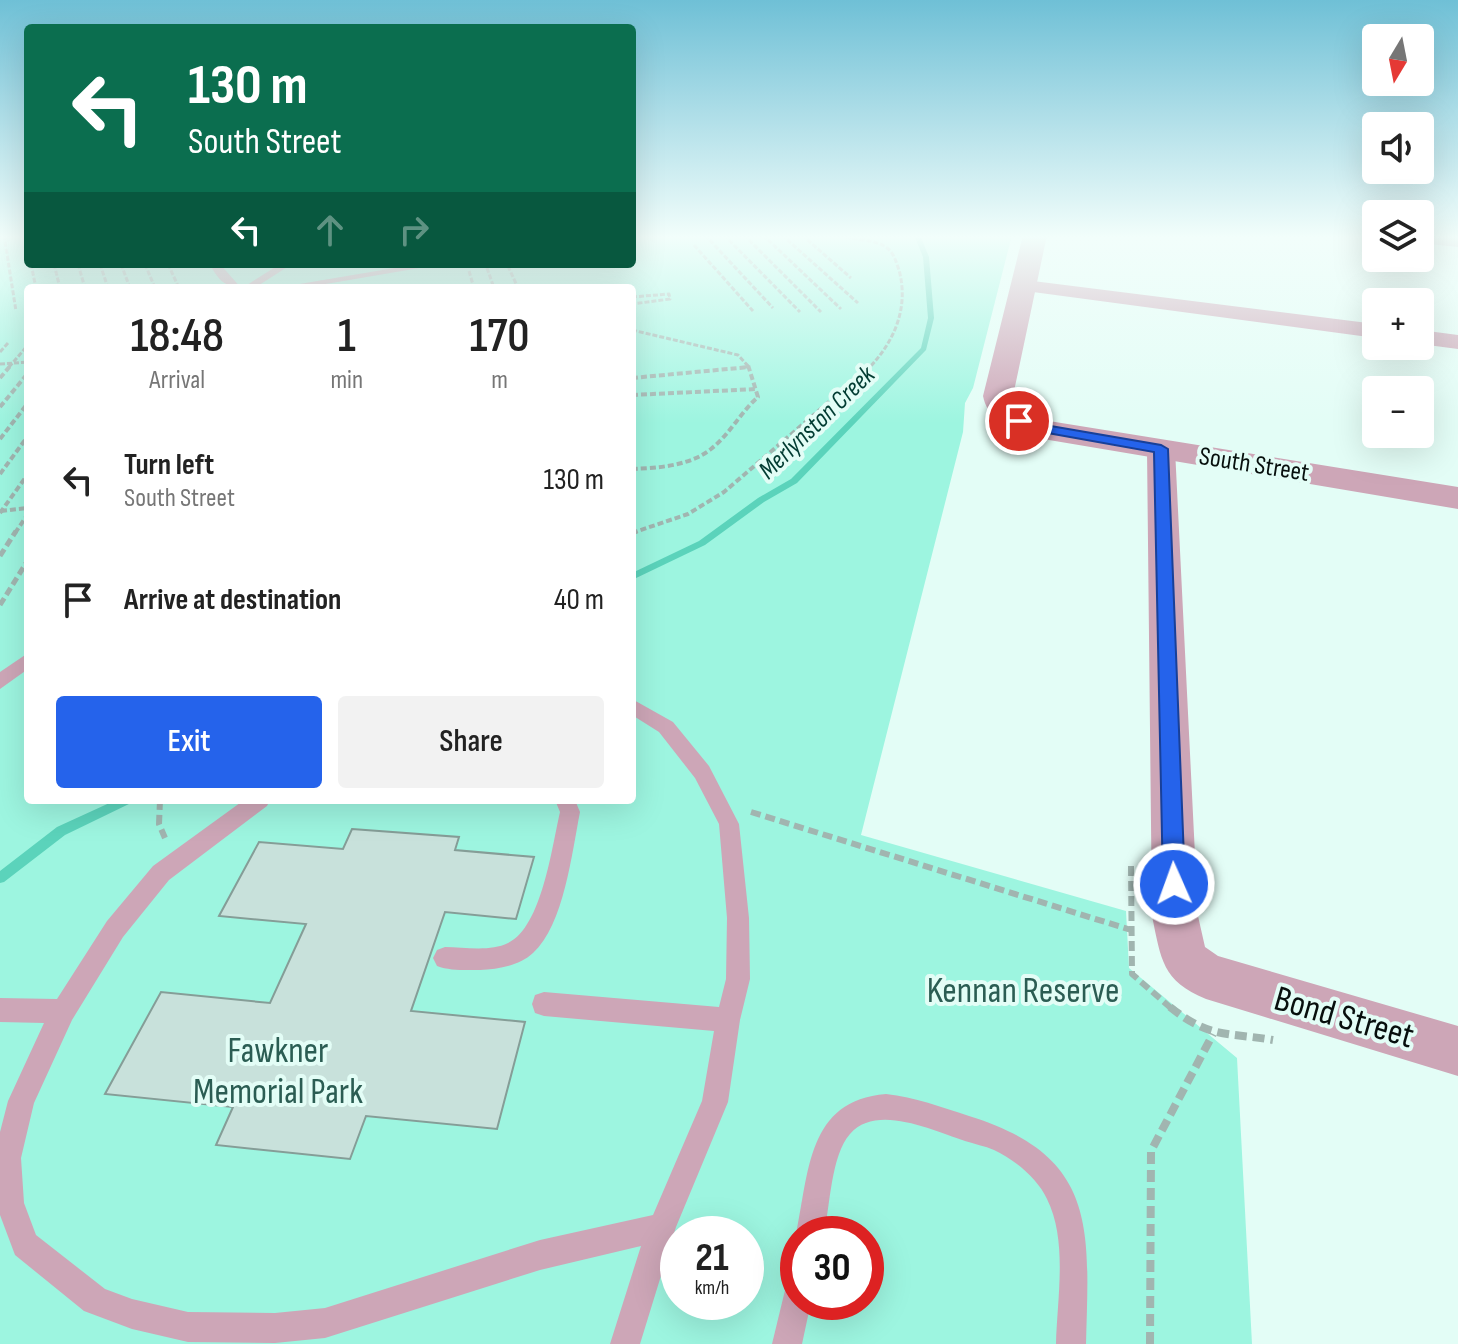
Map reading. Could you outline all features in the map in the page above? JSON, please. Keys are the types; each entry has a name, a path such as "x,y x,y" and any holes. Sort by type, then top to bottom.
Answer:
{"street":[{"name":"South Street","path":"1022,298 998,404 1006,413 1035,428 1458,498"},
{"path":"1116,298 1362,329"},
{"path":"1434,339 1458,342"},
{"path":"1161,449 1175,916 1179,943"},
{"name":"Bond Street","path":"1179,943 1191,966 1229,985 1458,1051"}],"lane":[{"path":"0,682 24,662"},
{"path":"636,708 666,727 702,772 729,824 738,918 738,979 715,1102 667,1216"},
{"path":"255,804 161,873 115,929 63,1011 21,1101 7,1158 10,1203 25,1245 95,1300 132,1314 188,1327 275,1328 325,1323 526,1259 660,1227"},
{"path":"445,958 489,958 512,954 523,948 537,932 546,910 570,812 567,804"},
{"path":"544,1004 728,1020"},
{"path":"0,1010 63,1011"},
{"path":"814,1216 830,1142 842,1122 861,1112 884,1108 913,1111 1007,1142 1042,1170 1059,1191 1068,1216 1073,1262 1071,1344"},
{"path":"625,1344 660,1233"},
{"path":"787,1344 792,1320"}],"path":[{"path":"14,298 16,311"},
{"path":"636,303 670,298"},
{"path":"741,298 753,311"},
{"path":"763,298 773,308"},
{"path":"786,298 800,312"},
{"path":"807,298 821,312"},
{"path":"829,298 841,309"},
{"path":"852,298 858,303"},
{"path":"636,532 695,510 757,467 800,428 864,378 893,337 901,314 902,298"},
{"path":"636,331 738,355 749,367 758,397 743,410 711,450 668,467 636,469"},
{"path":"0,352 8,343"},
{"path":"0,378 24,350"},
{"path":"0,364 24,362"},
{"path":"636,378 749,367"},
{"path":"0,407 24,378"},
{"path":"636,395 757,389"},
{"path":"0,439 24,408"},
{"path":"0,474 24,441"},
{"path":"1,511 24,479"},
{"path":"1,511 24,511"},
{"path":"0,556 24,517"},
{"path":"0,605 24,566"},
{"path":"717,801 1179,943"},
{"path":"1150,1344 1151,1151 1213,1034"}],"green space":[{"name":"Fawkner Memorial Park","path":"0,298 24,298 24,804 636,804 636,298 996,298 973,388 965,403 963,432 861,835 1126,911 1129,968 1237,1058 1252,1344 0,1344"}],"building":[{"path":"352,829 459,837 455,850 534,857 516,919 445,912 411,1011 525,1022 497,1129 366,1116 350,1159 216,1145 233,1107 105,1094 161,992 270,1003 306,924 219,916 259,842 343,849"}],"waterway":[{"name":"Merlynston Creek","path":"636,575 702,543 761,500 794,481 924,349 931,318 929,298"},
{"name":"Merlynston Creek","path":"0,878 61,831 118,804"}],"route":[{"path":"1019,421 1035,428 1161,449 1174,884"}],"park label":[{"name":"Kennan Reserve","path":"1023,991"}]}
